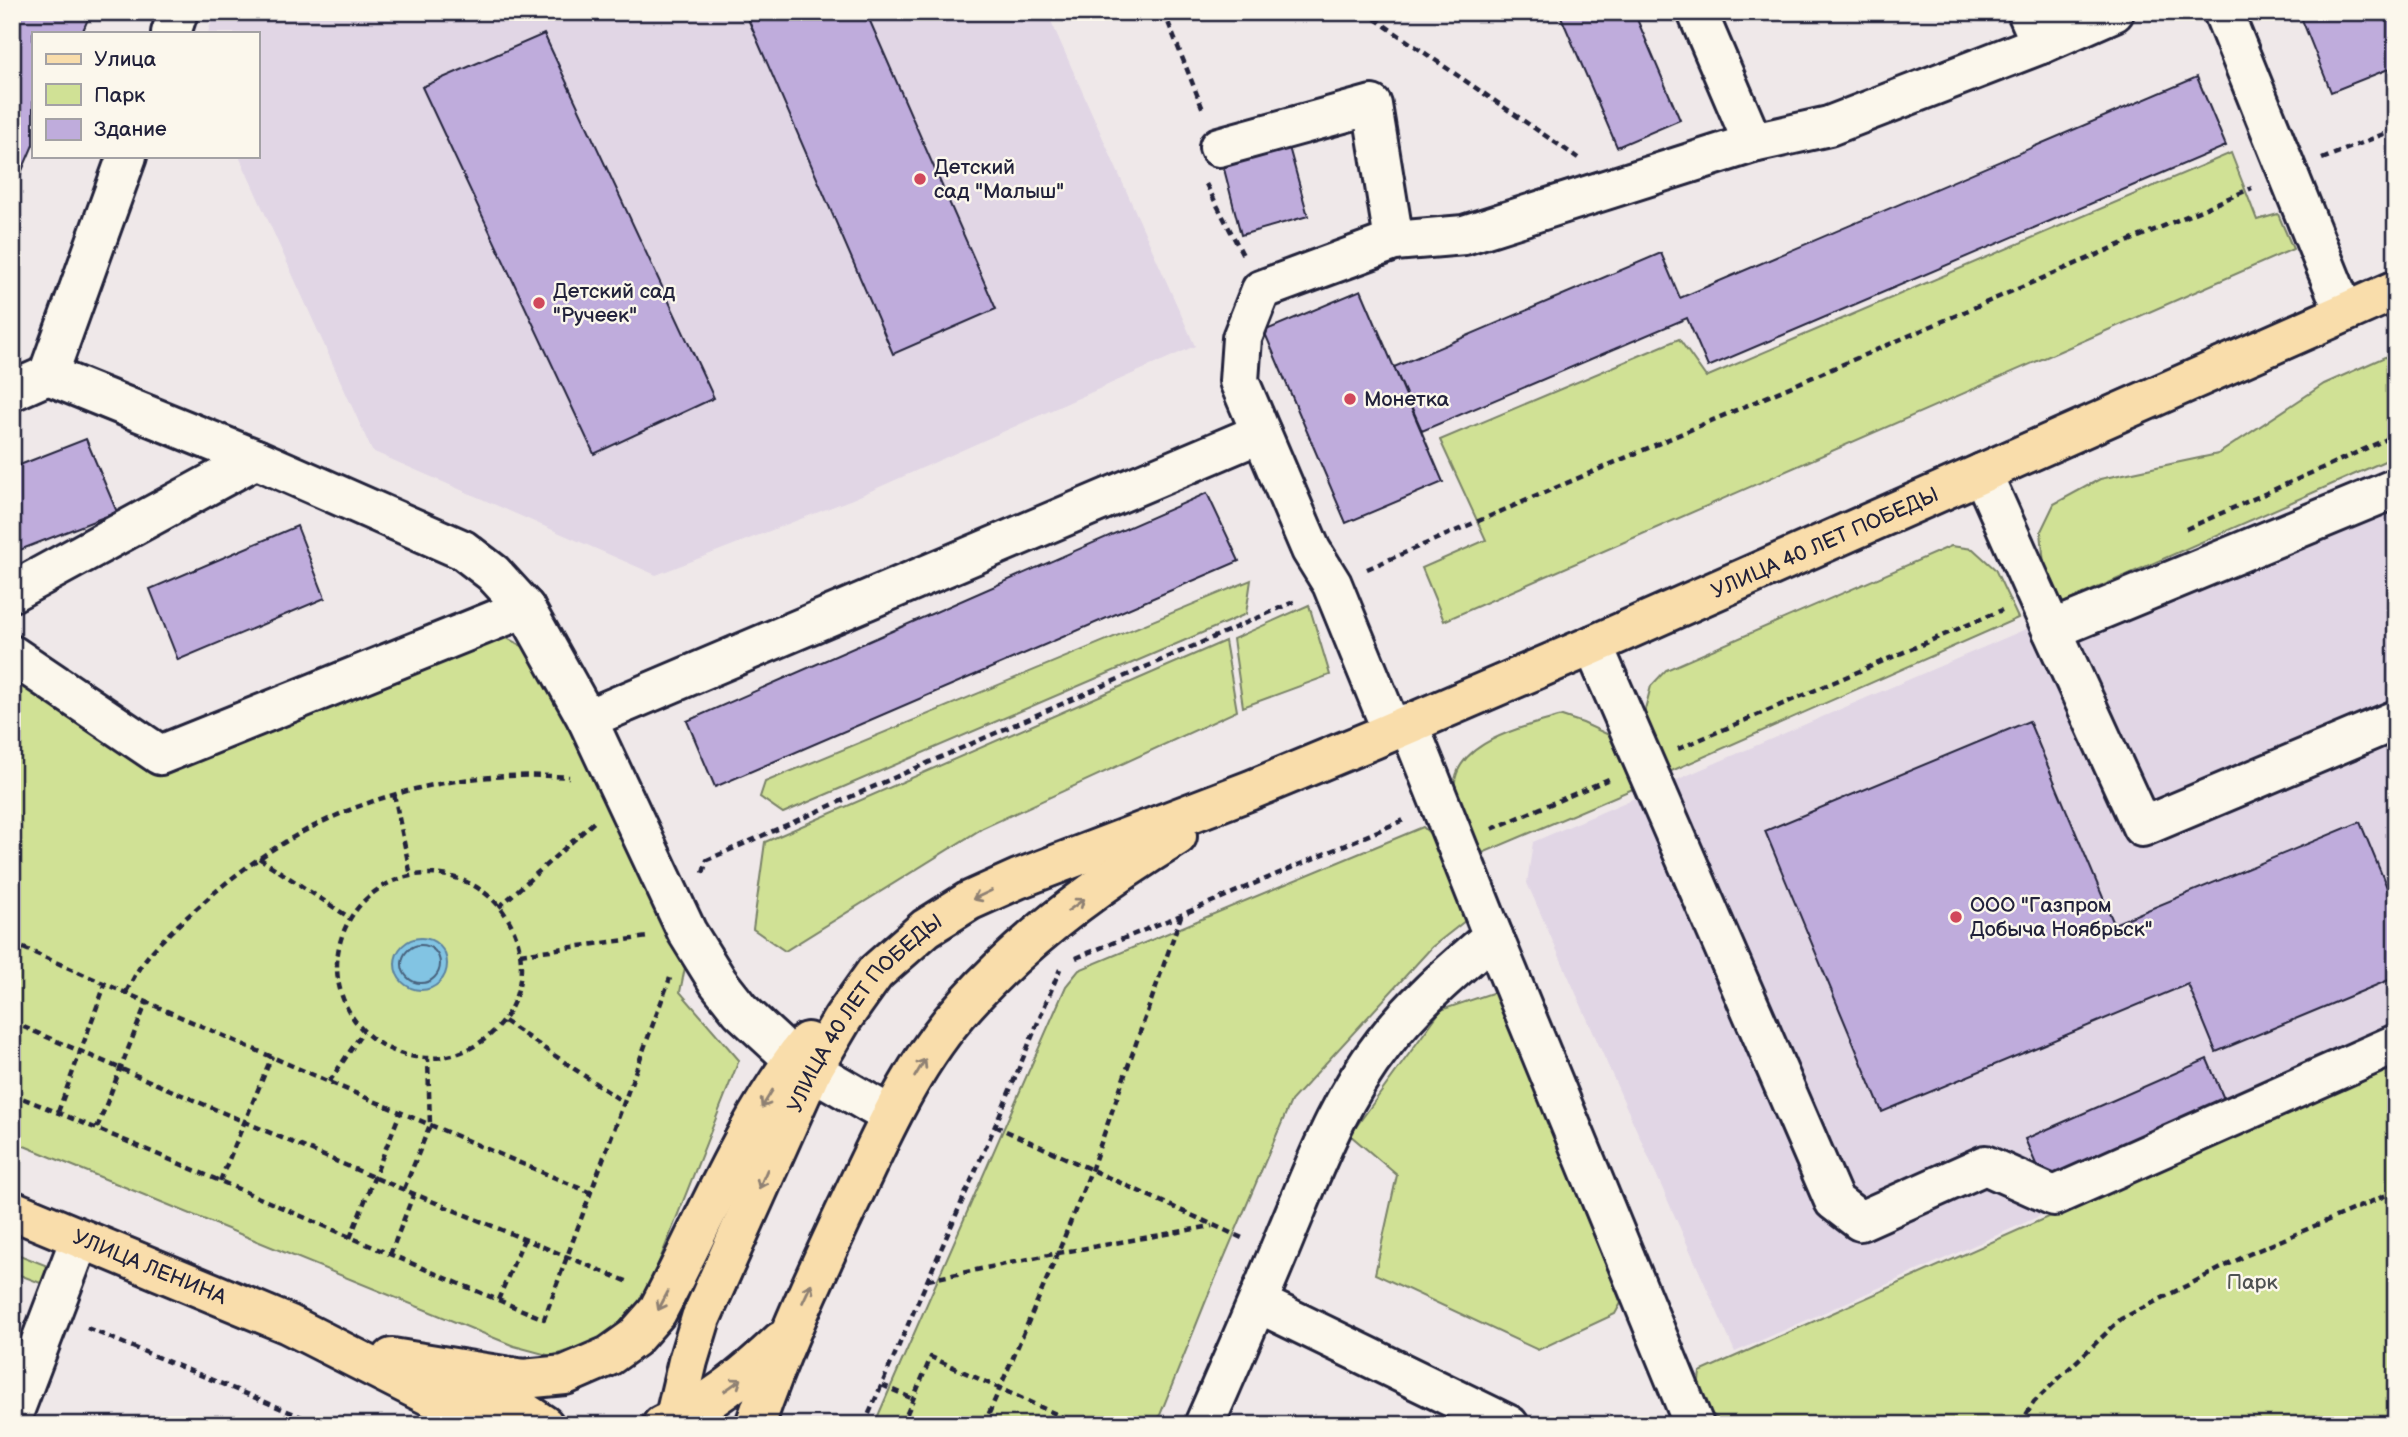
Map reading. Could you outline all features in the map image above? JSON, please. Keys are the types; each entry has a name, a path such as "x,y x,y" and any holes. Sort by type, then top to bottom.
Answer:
{"main road":[{"name":"УЛИЦА 40 ЛЕТ ПОБЕДЫ","path":"670,1423 701,1318 802,1066 834,1012 926,928 969,901 1017,878 1251,790 1593,645 2396,290"},
{"name":"УЛИЦА 40 ЛЕТ ПОБЕДЫ","path":"755,1425 788,1335 891,1116 928,1054 964,1006 1003,965 1060,916 1138,860 1251,790"},
{"path":"392,1358 523,1379 565,1375 609,1356 634,1339 657,1312 753,1121 802,1066"},
{"name":"УЛИЦА ЛЕНИНА","path":"12,1210 288,1324 483,1391 514,1405 544,1425"},
{"name":"УЛИЦА ЛЕНИНА","path":"288,1324 487,1425"},
{"path":"670,1423 716,1397 744,1377 788,1335"}],"lane":[{"path":"171,32 178,12"},
{"path":"1697,12 1754,143"},
{"path":"1694,1425 1440,805 1332,584 1311,550 1239,381 1242,338 1261,290 1394,241 1464,235 1754,143 1829,126 2034,28 2114,12"},
{"path":"2222,12 2344,312"},
{"path":"1219,147 1372,105 1394,241"},
{"path":"48,375 126,158"},
{"path":"12,391 48,375 256,459 463,550 493,573 525,608 587,719 687,932 718,982 740,1010 802,1066 891,1116"},
{"path":"587,719 1261,433"},
{"path":"12,592 256,459"},
{"path":"1982,473 2142,827 2395,724"},
{"path":"2052,630 2396,488"},
{"path":"12,655 160,755 525,608"},
{"path":"1593,645 1833,1201 1860,1221 1985,1165 2054,1196 2396,1044"},
{"path":"1204,1425 1333,1123 1356,1081 1417,1003 1493,936"},
{"path":"12,1416 79,1238"},
{"path":"1258,1303 1509,1425"}],"path":[{"path":"1365,12 1618,185"},
{"path":"12,1094 544,1319 687,932 707,860 1332,584 2288,172 2396,129"},
{"path":"2185,529 2396,435"},
{"path":"1456,844 2037,595"},
{"path":"126,992 143,962 161,942 230,878 295,835 335,815 394,794 435,785 521,775 620,788"},
{"path":"499,907 620,788"},
{"path":"394,794 411,876"},
{"path":"864,1425 995,1126 1060,969 1078,956 1440,805"},
{"path":"259,858 350,918"},
{"path":"435,874 459,879 481,890 499,907 513,929 520,954 516,1002 504,1021 476,1046 453,1055 428,1059 404,1055 383,1046 363,1032 346,1007 337,977 339,947 350,918 366,899 386,884 411,876 435,874"},
{"path":"984,1425 1092,1168 1181,915"},
{"path":"520,954 687,932"},
{"path":"13,942 105,985 591,1193"},
{"path":"58,1113 105,985"},
{"path":"97,1128 147,1001"},
{"path":"504,1021 623,1102"},
{"path":"12,1022 373,1177 635,1285"},
{"path":"329,1082 363,1032"},
{"path":"220,1182 272,1056"},
{"path":"404,1189 430,1125 428,1059"},
{"path":"350,1238 400,1112"},
{"path":"995,1126 1278,1253"},
{"path":"2020,1425 2034,1402 2121,1319 2246,1255 2396,1191"},
{"path":"390,1255 414,1193"},
{"path":"927,1281 1058,1253 1214,1226"},
{"path":"498,1300 524,1237"},
{"path":"51,1313 321,1425"},
{"path":"902,1425 931,1357 1080,1425"},
{"path":"882,1385 913,1399"}],"shaded area":[{"path":"214,12 1047,12 1195,346 855,498 656,575 372,451 240,158 259,158 259,32 208,32"},
{"path":"2396,469 2396,1057 1735,1352 1527,883 1533,842"}],"green space":[{"path":"2231,153 2257,220 2278,214 2293,249 1444,621 1422,568 1486,540 1440,440 1679,339 1706,377"},
{"path":"2396,352 2396,456 2061,604 2044,565 2041,531 2054,504 2100,479 2218,454 2324,384"},
{"path":"1951,546 1973,549 1995,569 2018,618 1667,773 1642,721 1651,686 1666,670"},
{"path":"1251,580 1246,614 783,813 760,797 765,782"},
{"path":"1309,605 1330,675 1243,707 1233,639"},
{"path":"489,629 536,653 688,953 680,992 739,1060 642,1305 604,1339 551,1356 514,1346 12,1141 12,674 159,769"},
{"path":"1225,641 1237,711 983,828 785,951 753,929 765,842"},
{"path":"1562,716 1609,735 1633,789 1478,855 1456,800 1455,781 1461,765 1489,741"},
{"path":"1423,827 1447,849 1475,913 1432,947 1291,1101 1156,1425 874,1425 1066,986 1079,970"},
{"path":"1495,992 1621,1303 1615,1314 1538,1350 1375,1274 1397,1175 1350,1135 1441,1010"},
{"name":"Парк","path":"2396,1062 2396,1425 1725,1425 1712,1414 1698,1390 1700,1372"},
{"path":"12,1252 50,1267 43,1284 12,1272"}],"water":[{"path":"421,938 440,945 447,964 440,983 421,990 402,983 395,964 402,945"}],"building":[{"path":"21,12 91,12 82,32 32,32 32,147 12,194 12,32"},
{"path":"745,12 866,12 996,309 893,354"},
{"path":"1559,12 1634,12 1680,120 1617,147"},
{"path":"2299,12 2396,12 2396,66 2331,92"},
{"path":"544,34 714,398 594,454 422,87"},
{"path":"2197,77 2226,146 1708,367 1687,318 1422,431 1394,367 1661,253 1680,298"},
{"path":"1289,147 1308,216 1241,235 1223,165"},
{"name":"Монетка","path":"1361,290 1443,482 1346,523 1264,331"},
{"path":"86,439 117,512 12,553 12,468"},
{"path":"1207,493 1239,561 715,787 687,721"},
{"path":"297,526 325,598 178,660 150,589"},
{"name":"ООО \"Газпром Добыча Ноябрьск\"","path":"2029,721 2114,924 2360,822 2396,909 2396,977 2216,1052 2188,984 1882,1112 1765,831"},
{"path":"2207,1059 2227,1106 2045,1185 2025,1139"}],"place":[{"name":"Детский сад \"Малыш\"","path":"920,179"},
{"name":"Детский сад \"Ручеек\"","path":"539,303"},
{"name":"Монетка","path":"1350,399"},
{"name":"ООО \"Газпром Добыча Ноябрьск\"","path":"1956,917"}]}
